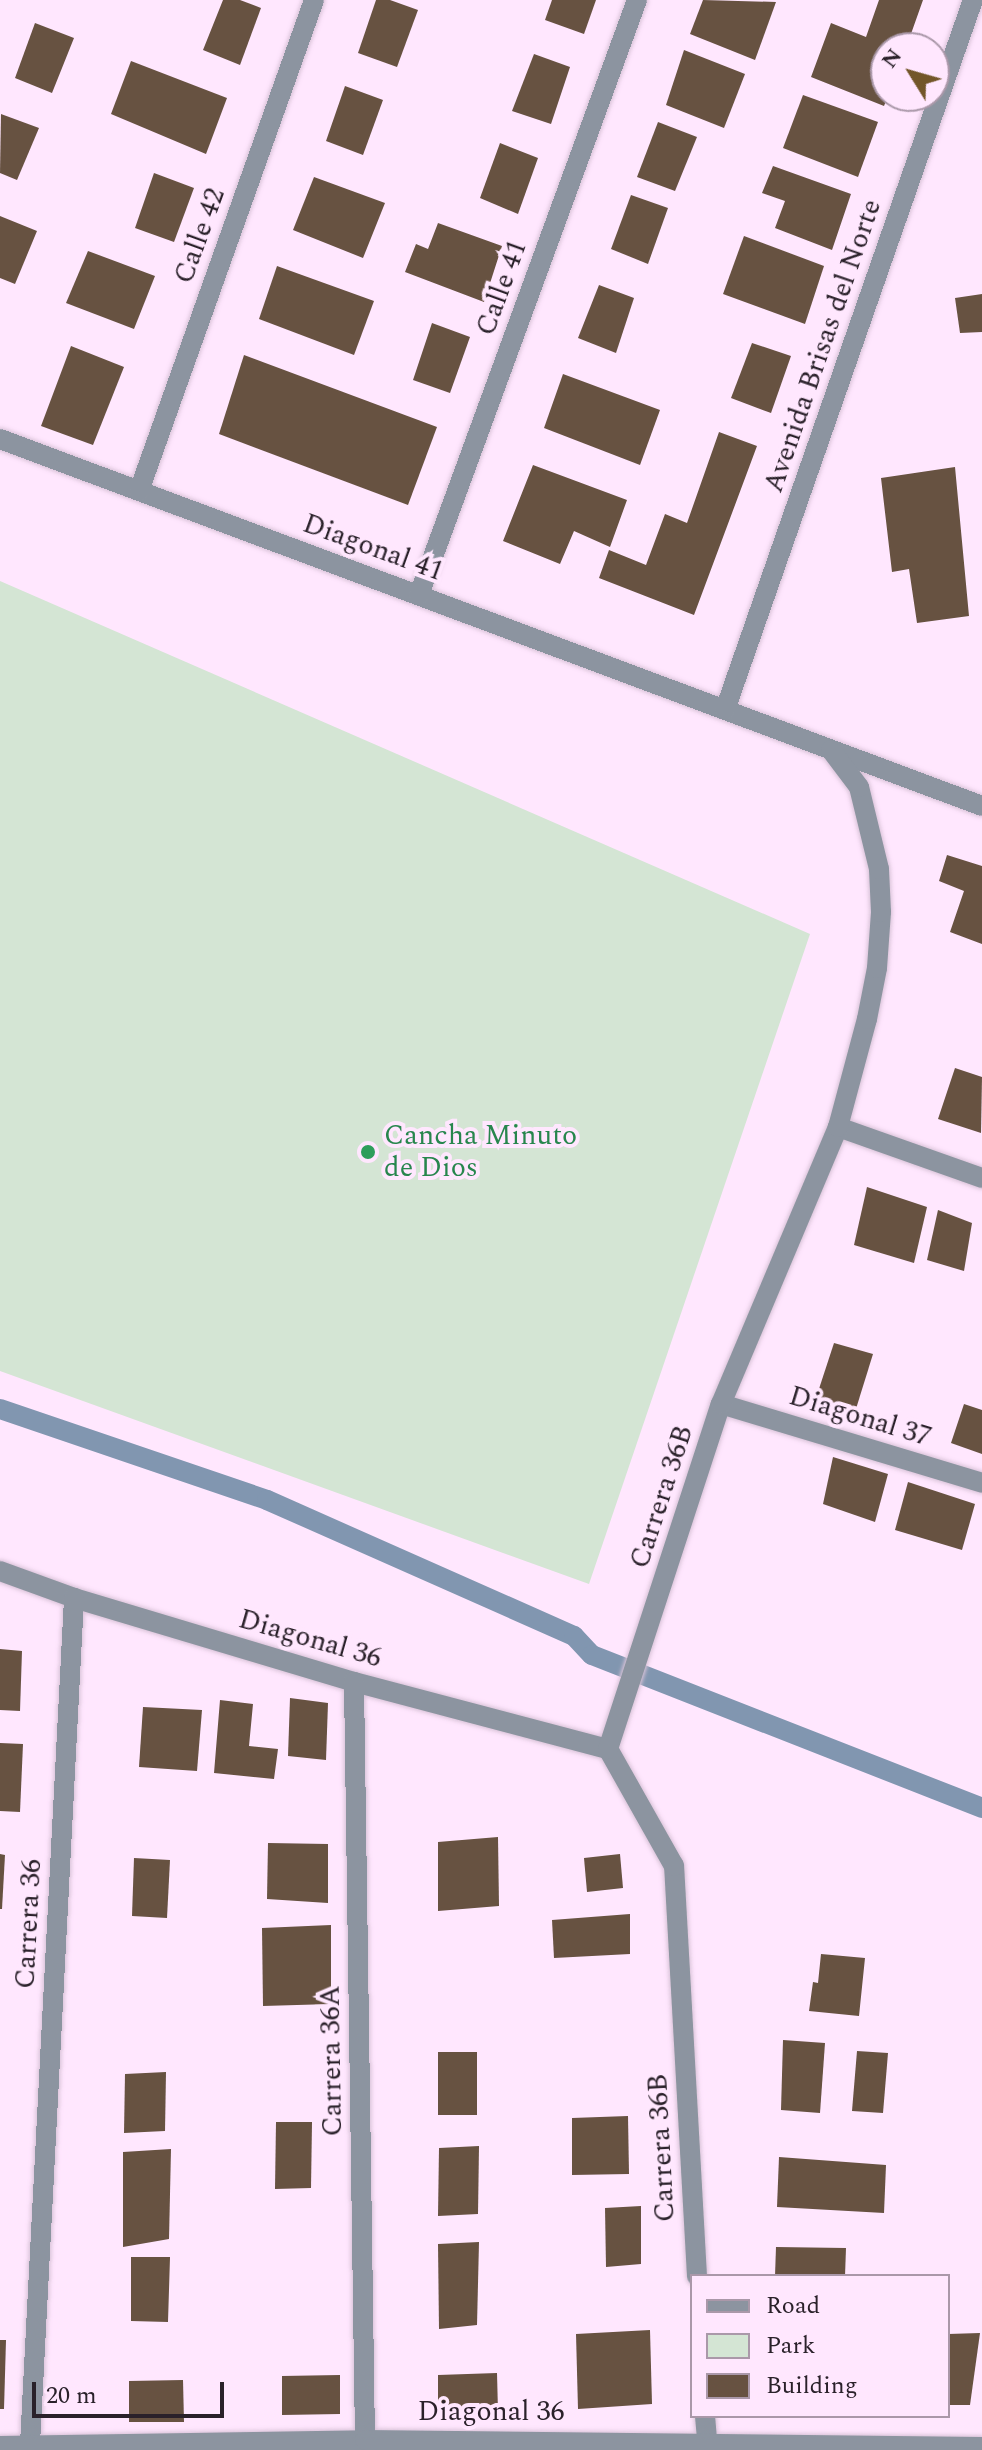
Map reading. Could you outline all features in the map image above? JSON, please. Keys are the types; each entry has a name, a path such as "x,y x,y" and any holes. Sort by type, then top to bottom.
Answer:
{"street":[{"name":"Calle 42","path":"139,491 314,0"},
{"name":"Calle 41","path":"419,595 637,0"},
{"name":"Avenida Brisas del Norte","path":"725,710 973,0"},
{"name":"Diagonal 41","path":"0,439 982,806"},
{"name":"Carrera 36B","path":"697,2274 674,1866 608,1749 721,1404 838,1127 875,981 881,912 879,869 859,787 831,750"},
{"path":"838,1127 982,1178"},
{"name":"Diagonal 37","path":"721,1404 982,1483"},
{"name":"Diagonal 36","path":"0,1571 74,1598 354,1682 608,1749"},
{"name":"Carrera 36","path":"30,2444 74,1598"},
{"name":"Carrera 36A","path":"354,1682 365,2440"},
{"path":"705,2418 707,2441"},
{"name":"Diagonal 36","path":"0,2446 365,2440 707,2441 982,2447"}],"green space":[{"name":"Cancha Minuto de Dios","path":"0,581 810,934 589,1584 0,1371"}],"building":[{"path":"223,0 240,0 261,8 240,65 203,50"},
{"path":"376,0 390,0 418,10 397,67 358,53"},
{"path":"552,0 596,0 584,34 545,20"},
{"path":"703,0 776,2 755,60 690,34"},
{"path":"879,0 923,0 912,32 870,32 870,100 811,77 831,23 866,37"},
{"path":"35,23 74,38 52,93 15,78"},
{"path":"684,50 745,74 724,128 666,105"},
{"path":"534,54 570,67 551,124 512,111"},
{"path":"131,61 227,98 206,154 111,114"},
{"path":"345,86 383,100 363,155 326,141"},
{"path":"803,95 878,122 858,177 783,148"},
{"path":"1,114 39,128 17,180 0,173"},
{"path":"658,122 697,137 675,191 637,177"},
{"path":"500,143 538,158 518,214 480,198"},
{"path":"773,166 851,194 832,250 775,228 785,201 762,193"},
{"path":"154,173 194,188 174,242 135,228"},
{"path":"314,177 385,203 363,258 293,230"},
{"path":"631,195 668,208 648,264 611,249"},
{"path":"0,216 37,231 15,284 0,278"},
{"path":"438,223 502,246 484,302 405,272 416,244 428,249"},
{"path":"744,236 824,266 805,324 723,294"},
{"path":"88,251 155,276 134,329 66,303"},
{"path":"277,266 374,301 354,355 259,319"},
{"path":"599,285 634,298 616,353 578,338"},
{"path":"982,294 982,332 960,333 955,298"},
{"path":"432,323 470,337 450,393 413,380"},
{"path":"752,343 791,356 771,413 731,398"},
{"path":"71,346 124,367 93,445 41,426"},
{"path":"244,355 437,427 408,505 219,434"},
{"path":"563,374 660,410 640,465 544,428"},
{"path":"719,432 757,446 694,615 599,578 609,550 646,565 665,514 687,523"},
{"path":"533,465 627,500 610,547 574,531 560,564 503,541"},
{"path":"955,467 969,616 917,623 909,569 892,572 881,478"},
{"path":"947,855 982,866 982,944 950,932 964,891 939,881"},
{"path":"955,1068 982,1077 981,1133 938,1119"},
{"path":"867,1187 927,1207 914,1263 854,1245"},
{"path":"938,1210 972,1223 964,1271 927,1260"},
{"path":"834,1343 873,1354 855,1412 816,1398"},
{"path":"964,1404 982,1410 982,1454 951,1443"},
{"path":"833,1457 888,1474 875,1522 823,1504"},
{"path":"908,1482 975,1504 962,1550 895,1530"},
{"path":"0,1649 22,1651 20,1711 0,1710"},
{"path":"290,1698 328,1703 326,1760 288,1756"},
{"path":"220,1700 253,1704 249,1746 278,1749 274,1779 214,1773"},
{"path":"143,1707 202,1710 197,1771 139,1767"},
{"path":"0,1743 23,1744 20,1812 0,1811"},
{"path":"498,1837 499,1906 438,1911 438,1842"},
{"path":"268,1843 328,1844 328,1903 267,1899"},
{"path":"0,1854 5,1855 2,1909 0,1909"},
{"path":"620,1854 623,1888 587,1892 584,1858"},
{"path":"134,1858 170,1860 167,1918 132,1916"},
{"path":"630,1914 630,1954 554,1958 552,1920"},
{"path":"331,1925 331,2004 263,2006 262,1928"},
{"path":"821,1954 865,1958 859,2016 809,2011 813,1982 818,1983"},
{"path":"783,2040 825,2043 820,2113 781,2110"},
{"path":"857,2051 888,2053 883,2113 852,2111"},
{"path":"438,2052 477,2052 477,2115 438,2115"},
{"path":"166,2072 165,2131 124,2133 125,2074"},
{"path":"628,2116 629,2174 572,2175 572,2118"},
{"path":"276,2122 312,2122 311,2188 275,2189"},
{"path":"479,2146 478,2214 438,2216 439,2148"},
{"path":"171,2149 169,2239 123,2247 123,2152"},
{"path":"779,2157 886,2165 884,2213 777,2207"},
{"path":"641,2206 641,2264 606,2267 605,2208"},
{"path":"479,2242 477,2325 439,2329 438,2244"},
{"path":"776,2247 846,2248 845,2274 775,2274"},
{"path":"131,2257 170,2257 168,2322 131,2321"},
{"path":"650,2330 652,2404 578,2409 576,2334"},
{"path":"980,2333 970,2405 950,2405 950,2334"},
{"path":"0,2340 6,2340 4,2409 0,2409"},
{"path":"497,2373 498,2412 438,2416 438,2375"},
{"path":"340,2375 340,2414 282,2415 282,2376"},
{"path":"183,2380 184,2422 129,2422 129,2381"}],"waterway":[{"path":"0,1409 267,1500 574,1636 592,1655 982,1808"}],"place":[{"name":"Cancha Minuto de Dios","path":"368,1152"}]}
